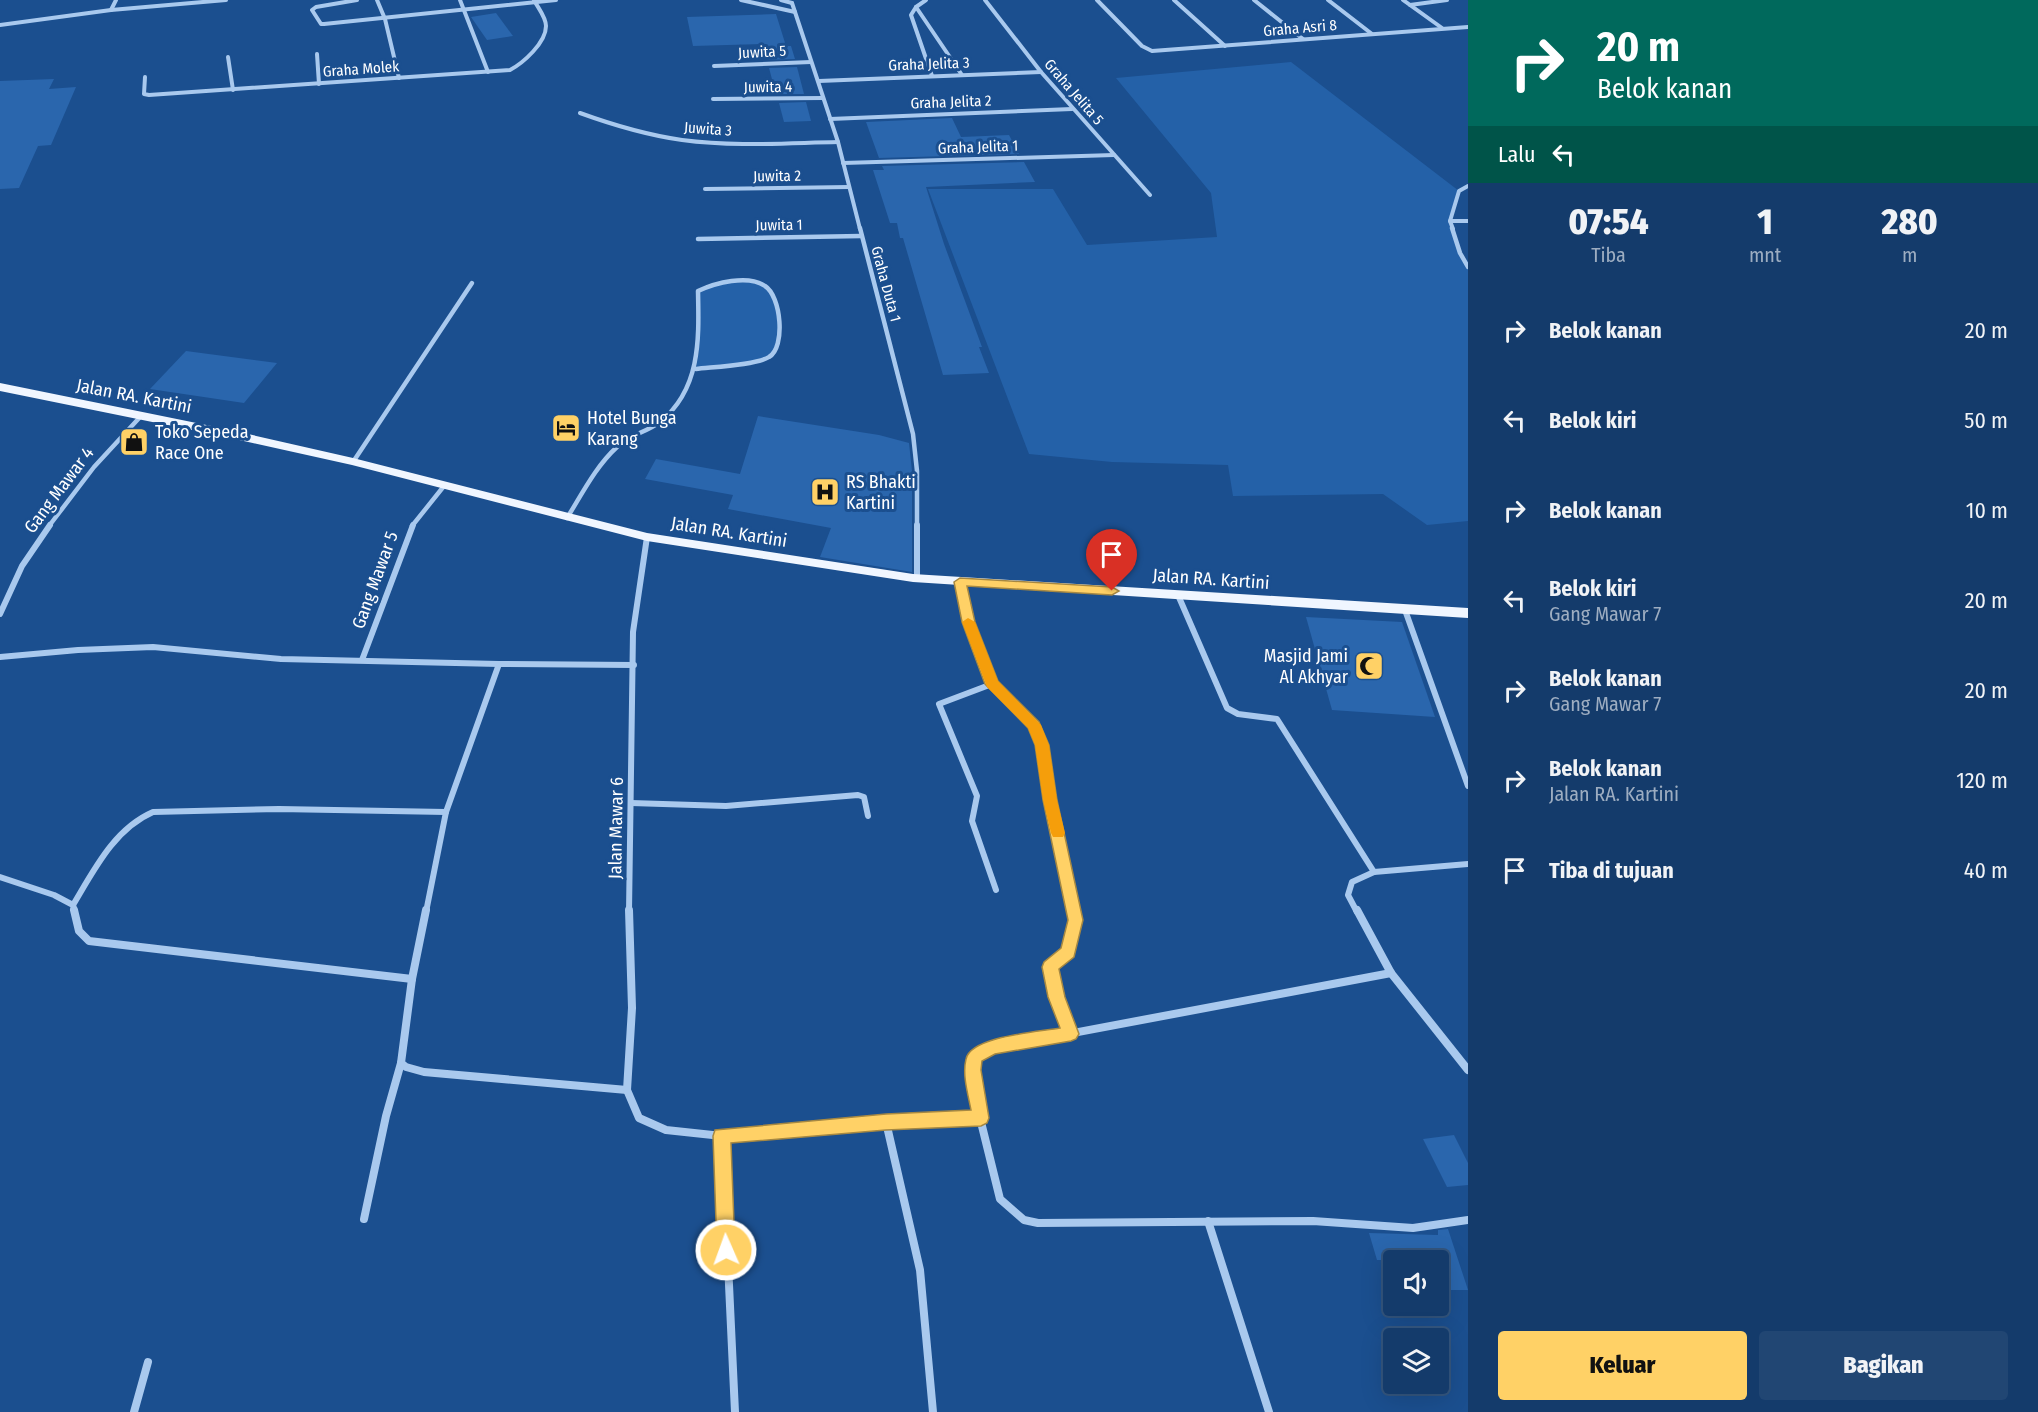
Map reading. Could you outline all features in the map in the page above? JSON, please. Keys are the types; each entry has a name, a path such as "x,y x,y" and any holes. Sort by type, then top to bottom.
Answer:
{"main road":[{"name":"Jalan RA. Kartini","path":"2,389 138,419 226,433 353,462 647,537 917,578 960,582 1468,613"}],"street":[{"path":"111,10 116,0"},
{"path":"0,24 111,10 226,0"},
{"path":"357,0 316,7 312,10 324,24 556,0"},
{"path":"377,0 385,19 399,78"},
{"path":"459,0 488,72"},
{"path":"741,0 795,12"},
{"name":"Graha Duta 1","path":"781,0 795,2 795,12 838,142 913,435 917,471 917,578"},
{"path":"926,0 916,6 911,15 932,76"},
{"name":"Graha Jelita 5","path":"985,0 1072,109 1150,195"},
{"name":"Graha Asri 8","path":"1097,0 1146,49 1159,52 1468,27"},
{"path":"1174,0 1225,46"},
{"path":"1254,0 1304,40"},
{"path":"1328,0 1373,34"},
{"path":"1403,0 1442,28"},
{"path":"1410,5 1447,0"},
{"name":"Graha Molek","path":"145,77 144,94 149,95 488,72 517,68 545,33 545,19 534,1"},
{"path":"916,6 962,75"},
{"path":"316,54 319,84"},
{"path":"228,57 233,90"},
{"name":"Juwita 5","path":"714,66 812,62"},
{"name":"Graha Jelita 3","path":"819,81 1041,72"},
{"name":"Juwita 4","path":"713,99 823,99"},
{"name":"Graha Jelita 2","path":"830,119 1072,109"},
{"name":"Juwita 3","path":"580,113 627,128 681,140 717,143 838,142"},
{"name":"Graha Jelita 1","path":"843,163 1114,155"},
{"path":"1468,186 1459,191 1450,221 1460,253 1468,267"},
{"name":"Juwita 2","path":"705,189 849,187"},
{"path":"1450,221 1468,221"},
{"name":"Juwita 1","path":"698,239 861,236"},
{"path":"567,518 617,446 660,422 680,400 696,369 699,351 698,291 710,285 724,283 750,282 766,286 775,297 780,343 774,355 764,360 696,369"},
{"path":"353,462 472,283"},
{"name":"Gang Mawar 4","path":"0,614 26,562 77,489 108,449 138,419"},
{"name":"Gang Mawar 5","path":"362,660 410,529 444,486"},
{"name":"Jalan Mawar 6","path":"647,537 633,613 629,903 633,1008 627,1090 639,1118 666,1130 722,1136"},
{"path":"960,582 968,622 992,684 1034,725 1042,745 1050,800 1076,920 1068,952 1050,967 1057,997 1071,1034"},
{"path":"1178,595 1227,708 1236,714 1263,715 1277,719 1374,872"},
{"path":"1405,610 1468,786"},
{"path":"0,657 78,650 153,647 281,659 634,665"},
{"path":"364,1219 386,1116 401,1063 412,979 446,812 498,664"},
{"path":"992,684 939,704 976,796 978,807 972,816 972,821 996,890"},
{"path":"631,803 726,806 858,795 864,797 868,816"},
{"path":"412,979 89,941 79,931 73,905 115,841 143,815 153,812 279,809 446,812"},
{"path":"1468,864 1374,872 1352,882 1348,895 1391,973 1468,1070"},
{"path":"0,877 54,895 73,905"},
{"path":"1391,973 983,1050 974,1057 973,1070 981,1118 1000,1199 1024,1220 1038,1223 1313,1221 1413,1228 1468,1220"},
{"path":"401,1063 406,1067 424,1072 627,1090"},
{"path":"735,1412 722,1136 886,1122 981,1118"},
{"path":"886,1122 920,1270 933,1412"},
{"path":"1208,1221 1269,1412"},
{"path":"134,1412 148,1362"}],"shaded area":[{"path":"1291,62 1459,191 1450,221 1460,253 1468,267 1468,521 1427,525 1383,494 1233,496 1228,465 1112,462 1029,454 928,189 1053,189 1087,245 1217,237 1211,193 1116,78"},
{"path":"750,282 766,286 775,297 780,343 774,355 764,360 696,369 699,351 698,291 724,283"}],"building":[{"path":"496,13 513,36 487,40 471,17"},
{"path":"776,14 786,46 791,46 795,59 766,60 762,44 693,46 687,17"},
{"path":"797,67 804,94 776,94 769,68"},
{"path":"54,79 49,89 76,87 51,145 38,146 19,188 0,189 0,81"},
{"path":"806,102 811,121 784,122 779,103"},
{"path":"952,118 961,137 1009,135 1019,154 879,158 866,122"},
{"path":"1024,162 1035,182 926,187 989,373 943,375 903,238 900,238 897,223 890,223 873,170 884,170 882,166"},
{"path":"186,351 277,363 244,403 150,389"},
{"name":"RS Bhakti Kartini","path":"758,416 879,435 909,443 912,471 912,572 820,557 831,528 728,509 733,495 645,479 656,459 740,474"},
{"name":"Masjid Jami Al Akhyar","path":"1306,617 1402,622 1435,717 1332,710"},
{"path":"1454,1135 1468,1163 1468,1185 1447,1187 1423,1139"},
{"path":"1448,1229 1468,1290 1449,1290 1449,1250 1383,1250 1383,1260 1377,1260 1369,1233 1438,1235 1438,1230"}],"slow traffic":[{"path":"968,622 992,684 1034,725 1042,745 1050,800 1058,833"}],"place":[{"name":"Hotel Bunga Karang","path":"566,428"},
{"name":"Toko Sepeda Race One","path":"134,442"},
{"name":"RS Bhakti Kartini","path":"825,492"},
{"name":"Masjid Jami Al Akhyar","path":"1369,666"}],"route":[{"path":"726,1250 722,1136 886,1122 981,1118 973,1070 974,1057 983,1050 995,1047 1071,1034 1057,997 1050,967 1068,952 1076,920 1050,800 1042,745 1034,725 992,684 968,622 960,582 1112,591"}]}
